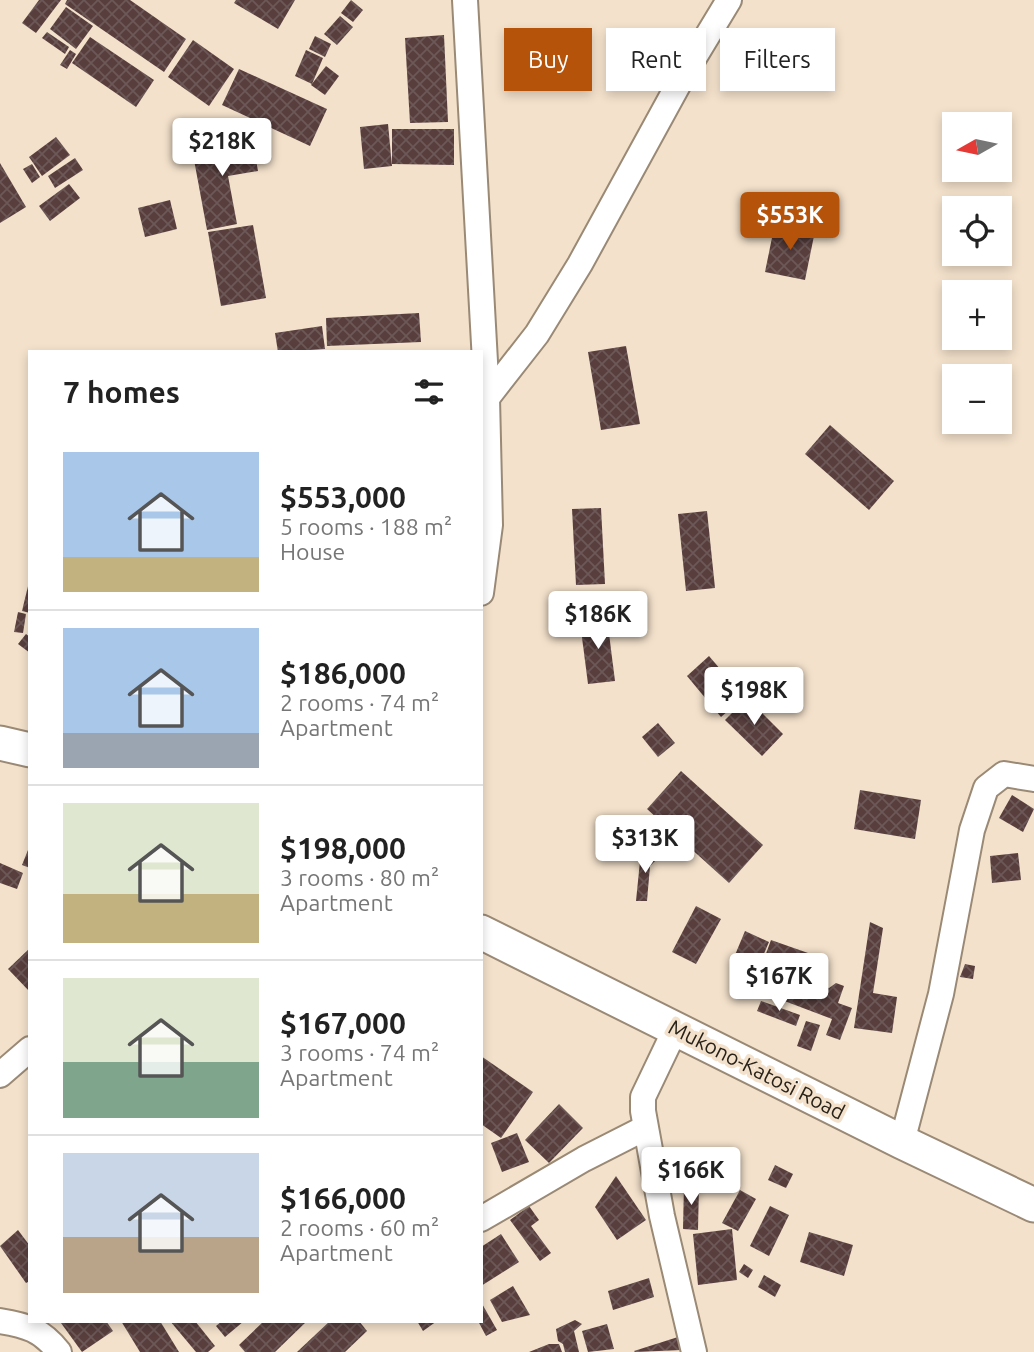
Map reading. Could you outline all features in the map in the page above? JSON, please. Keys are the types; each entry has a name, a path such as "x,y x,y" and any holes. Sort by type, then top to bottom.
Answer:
{"main road":[{"path":"0,743 28,750"},
{"name":"Mukono-Katosi Road","path":"483,933 1034,1205"}],"street":[{"path":"465,0 487,398 490,525 483,578"},
{"path":"487,398 537,334 580,264 683,76 729,0"},
{"path":"902,1142 941,994 972,830 986,788 1004,774 1034,779"},
{"path":"676,1028 643,1097 645,1128 694,1352"},
{"path":"0,1075 28,1051"},
{"path":"483,1218 584,1159 645,1128"},
{"path":"0,1320 28,1309"},
{"path":"0,1320 29,1325 48,1338 59,1352"}],"building":[{"path":"39,0 61,0 36,33 22,23"},
{"path":"67,0 130,0 186,39 164,72 65,4"},
{"path":"236,0 295,0 278,29 234,3"},
{"path":"351,0 363,10 353,22 341,13"},
{"path":"66,7 93,26 76,49 50,29"},
{"path":"340,16 353,27 337,45 324,34"},
{"path":"47,32 69,47 65,54 42,38"},
{"path":"444,35 448,122 410,123 405,38"},
{"path":"315,36 331,44 325,57 309,49"},
{"path":"90,37 154,80 136,107 72,63"},
{"path":"193,40 234,69 209,106 168,77"},
{"path":"70,50 76,54 67,69 60,65"},
{"path":"306,50 323,58 312,84 295,76"},
{"path":"326,66 339,76 325,95 311,85"},
{"path":"239,69 327,109 310,146 222,105"},
{"path":"388,124 392,166 364,169 360,127"},
{"path":"392,129 454,129 454,165 392,164"},
{"path":"56,137 70,155 42,176 29,157"},
{"path":"252,138 258,171 228,176 237,224 207,230 192,149"},
{"path":"75,158 83,170 55,188 48,176"},
{"path":"0,163 26,207 0,223"},
{"path":"32,164 40,177 32,183 23,169"},
{"path":"69,184 80,198 50,221 39,206"},
{"path":"170,200 177,229 145,237 138,208"},
{"path":"775,223 815,231 805,280 765,272"},
{"path":"253,225 266,298 221,306 208,232"},
{"path":"419,313 421,342 327,346 326,318"},
{"path":"322,326 325,349 278,350 275,333"},
{"path":"626,346 640,424 601,430 588,352"},
{"path":"830,425 894,481 869,510 805,454"},
{"path":"601,508 605,584 576,585 572,509"},
{"path":"707,511 715,588 686,591 678,514"},
{"path":"28,586 28,612 22,611"},
{"path":"18,612 26,614 23,633 14,632"},
{"path":"607,618 615,681 588,684 580,622"},
{"path":"26,634 28,636 28,652 18,644"},
{"path":"709,656 744,697 721,717 687,676"},
{"path":"747,698 783,734 762,756 725,720"},
{"path":"658,723 675,743 658,757 642,737"},
{"path":"681,771 763,845 729,883 647,809"},
{"path":"860,790 921,800 915,839 854,829"},
{"path":"1012,795 1034,809 1023,832 999,818"},
{"path":"28,850 28,867 22,865"},
{"path":"641,851 656,853 656,860 650,866 647,901 636,901"},
{"path":"1018,853 1021,880 992,883 990,856"},
{"path":"0,863 23,873 17,889 0,883"},
{"path":"696,906 721,919 696,964 672,952"},
{"path":"870,922 883,928 873,993 897,997 892,1033 854,1028"},
{"path":"745,931 769,942 754,977 730,967"},
{"path":"771,940 808,953 799,977 829,988 836,983 844,986 838,1003 852,1008 840,1040 826,1035 832,1019 753,989"},
{"path":"28,950 28,990 8,969"},
{"path":"965,964 975,966 973,979 960,977"},
{"path":"761,1001 800,1015 796,1026 757,1011"},
{"path":"806,1021 820,1025 811,1051 797,1046"},
{"path":"483,1057 533,1092 501,1138 483,1125"},
{"path":"559,1104 583,1128 549,1163 525,1140"},
{"path":"517,1133 529,1162 502,1172 491,1143"},
{"path":"775,1165 793,1174 786,1188 768,1180"},
{"path":"704,1168 727,1170 719,1189 699,1181"},
{"path":"616,1176 646,1220 617,1240 595,1207"},
{"path":"684,1184 699,1185 698,1230 683,1229"},
{"path":"740,1190 756,1199 738,1231 722,1223"},
{"path":"529,1206 539,1220 531,1226 551,1253 540,1261 510,1220"},
{"path":"770,1206 789,1215 769,1256 750,1246"},
{"path":"732,1229 737,1280 698,1285 693,1234"},
{"path":"18,1230 28,1243 28,1282 26,1283 0,1246"},
{"path":"809,1232 853,1245 844,1276 800,1262"},
{"path":"501,1234 519,1262 483,1285 483,1246"},
{"path":"744,1264 753,1270 748,1278 739,1272"},
{"path":"764,1275 781,1285 775,1297 758,1287"},
{"path":"649,1278 654,1297 613,1310 608,1291"},
{"path":"513,1286 530,1315 502,1322 490,1300"},
{"path":"483,1306 497,1330 486,1336 479,1323 483,1323"},
{"path":"575,1320 582,1324 574,1331 579,1352 565,1352 563,1344 558,1341 556,1329"},
{"path":"61,1323 107,1323 113,1331 82,1352"},
{"path":"122,1323 161,1323 179,1352 140,1352"},
{"path":"172,1323 197,1323 215,1346 208,1352 196,1352"},
{"path":"220,1323 242,1323 225,1337 216,1326"},
{"path":"262,1323 305,1323 275,1352 245,1352 239,1345"},
{"path":"328,1323 361,1323 367,1331 345,1352 297,1352"},
{"path":"418,1323 434,1323 423,1331"},
{"path":"607,1324 614,1349 588,1352 582,1331"},
{"path":"678,1337 682,1350 634,1351"},
{"path":"549,1344 559,1344 562,1352 529,1352"}]}
